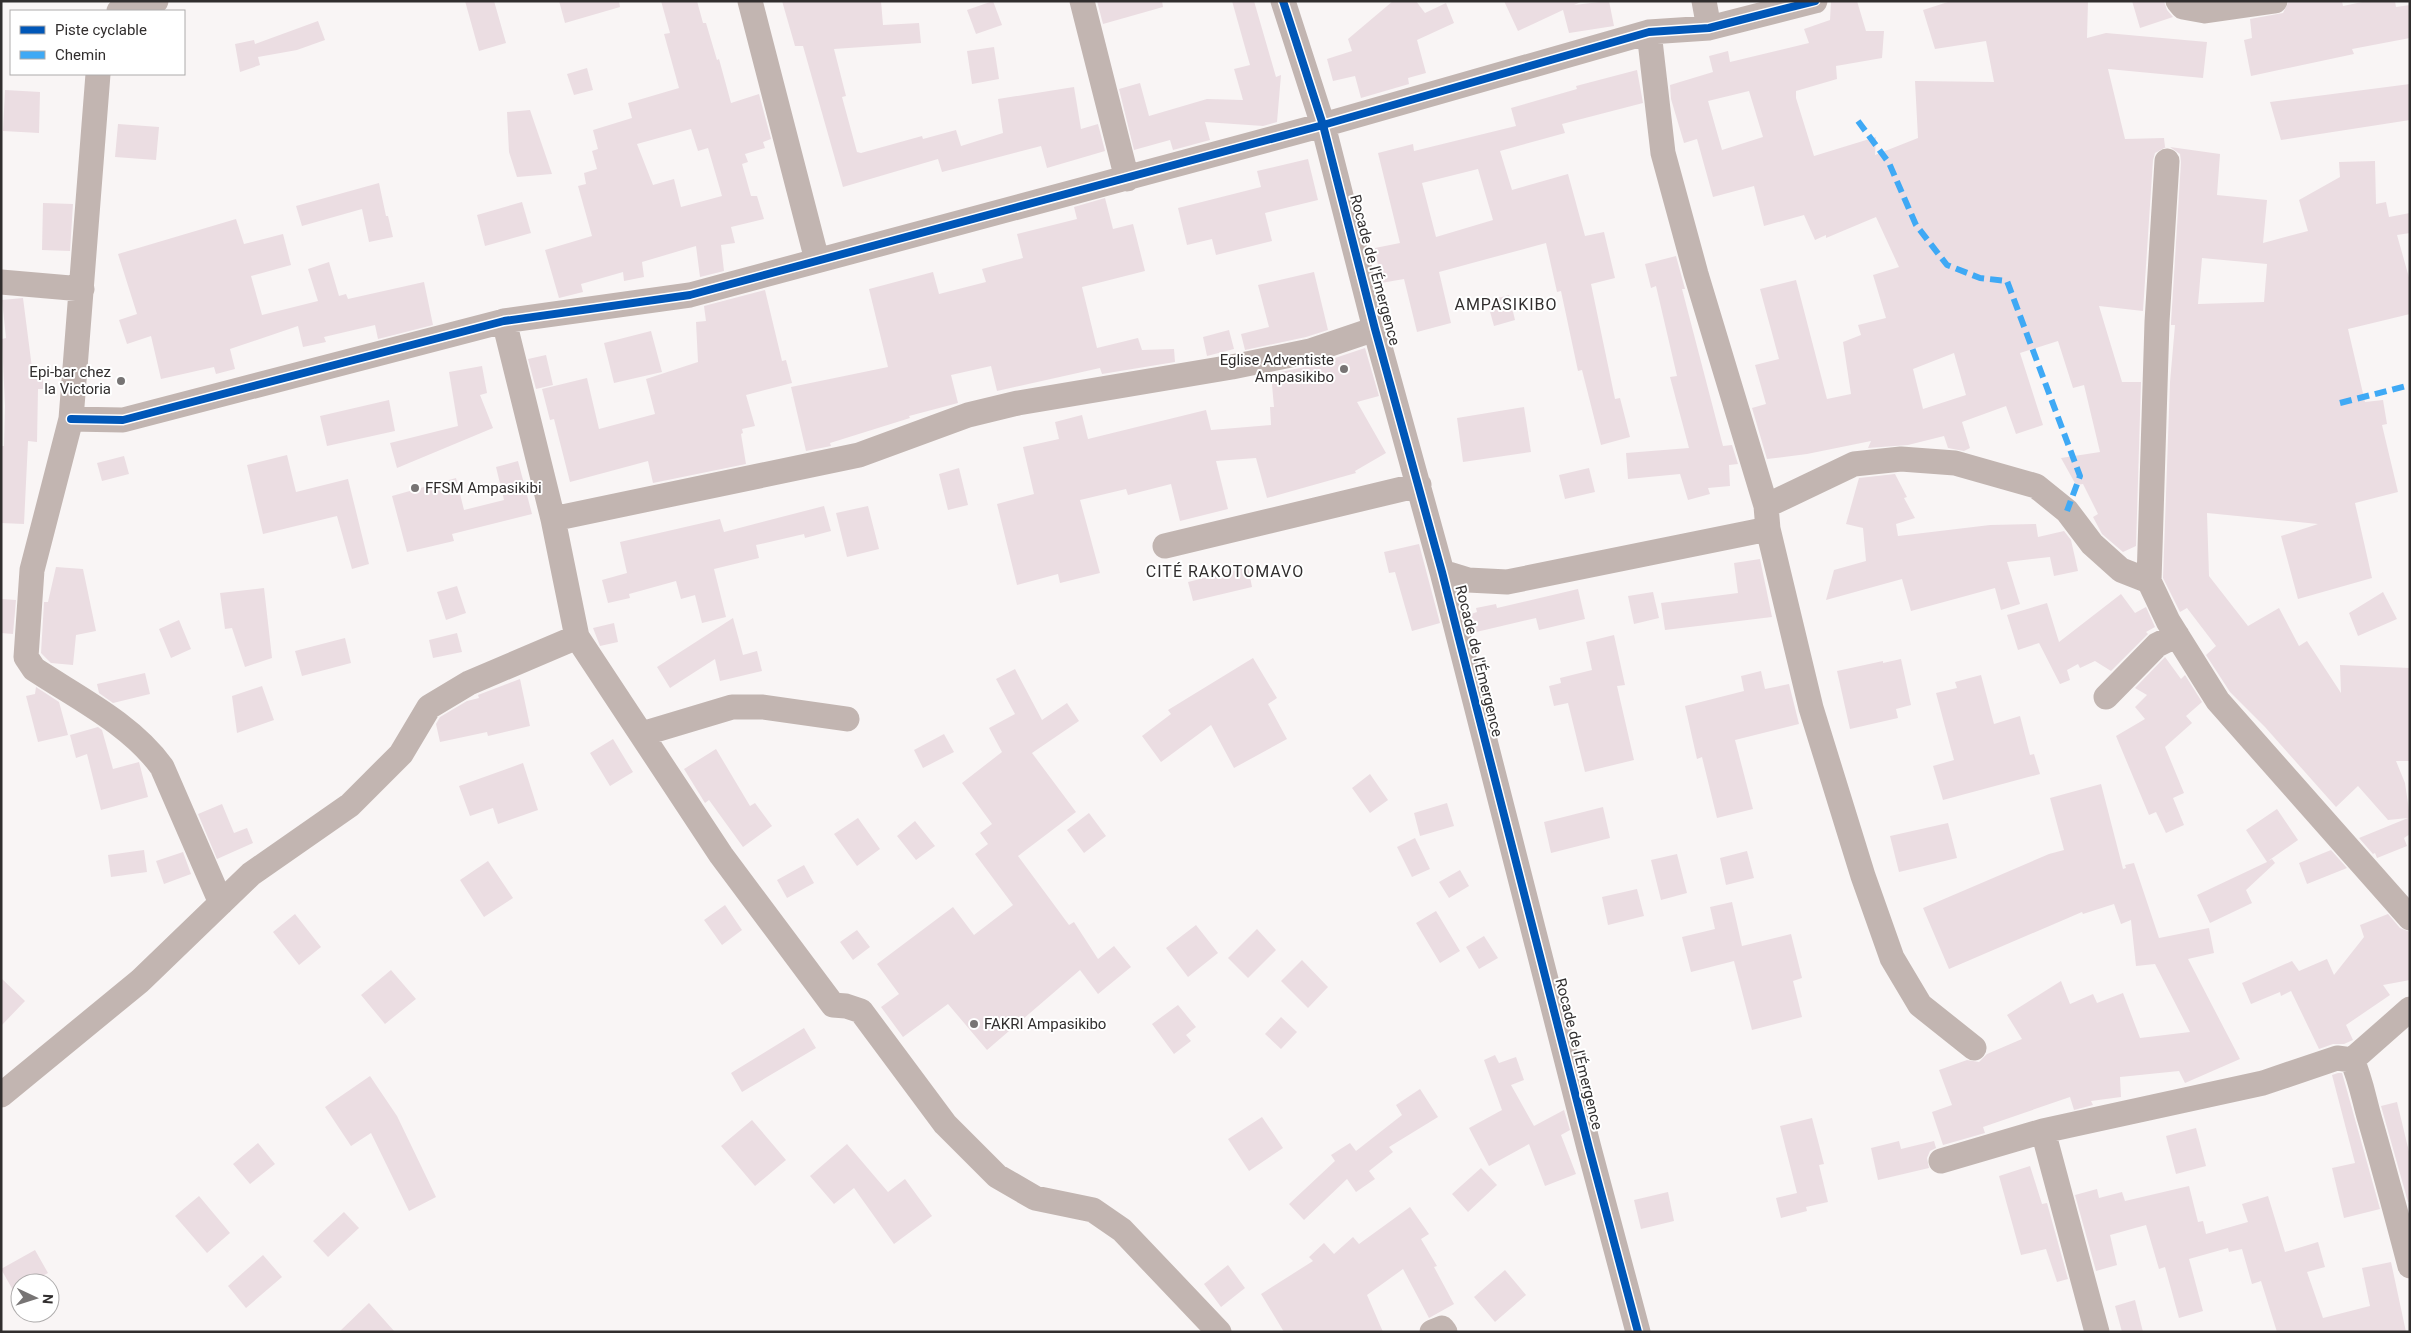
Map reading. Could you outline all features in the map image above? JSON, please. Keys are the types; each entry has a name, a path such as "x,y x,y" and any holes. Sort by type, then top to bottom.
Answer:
{"street":[{"path":"123,10 156,1"},
{"path":"750,1 817,260"},
{"path":"1082,1 1127,179"},
{"name":"Rocade de l'Émergence","path":"1283,1 1323,125 1375,329 1419,484 1638,1332"},
{"path":"1704,1 1709,28"},
{"path":"71,419 123,420 504,321 690,295 1127,179 1650,32 1709,28 1815,1"},
{"path":"2178,1 2183,7 2205,11 2275,1"},
{"path":"1650,32 1663,153 1767,518 1811,708 1863,876 1892,958 1920,1005 1974,1048"},
{"path":"98,75 71,419 32,570 26,657 34,669 115,721 151,752 162,767 221,903"},
{"path":"2167,161 2158,322 2149,581 2176,635 2218,701 2410,918"},
{"path":"1,282 82,289"},
{"path":"504,321 553,519 577,637 721,854 833,1006 846,1006 861,1011 945,1124 997,1176 1035,1198 1093,1210 1122,1230 1219,1332"},
{"path":"553,519 859,455 968,415 1018,404 1242,365 1310,351 1375,329"},
{"path":"1442,572 1468,580 1507,582 1767,518 1854,464 1901,459 1955,463 2036,486 2066,511 2092,544 2121,570 2149,581"},
{"path":"1164,546 1419,484"},
{"path":"2106,697 2157,645 2176,635"},
{"path":"1,1095 140,981 251,874 350,805 401,754 429,707 469,683 577,637"},
{"path":"642,734 732,707 763,707 847,719"},
{"path":"1941,1161 2044,1131 2264,1083 2337,1058 2352,1060 2410,1009"},
{"path":"2352,1060 2359,1074 2410,1266"},
{"path":"2044,1131 2097,1332"},
{"path":"1432,1332 1442,1328 1445,1332"}],"building":[{"path":"465,1 494,1 506,43 479,51"},
{"path":"559,1 619,1 620,7 565,23"},
{"path":"661,1 697,1 717,60 719,59 731,103 759,94 771,139 763,142 765,148 745,154 748,162 742,164 751,196 757,196 764,219 731,227 735,243 721,245 724,271 700,277 696,246 642,262 644,277 624,281 623,272 581,284 583,292 559,298 545,250 592,236 578,186 586,184 584,173 597,169 592,151 598,149 593,130 632,118 628,103 679,88 664,34 670,33","holes":["691,129 698,151 708,148 722,196 681,207 674,179 653,185 637,144"]},
{"path":"782,1 881,1 883,25 919,23 921,43 834,49 846,96 842,97 857,152 861,153 922,136 923,139 956,130 961,146 1003,133 998,99 1074,87 1081,129 1098,124 1105,151 1047,168 1041,146 942,172 938,159 843,187 803,46 795,46"},
{"path":"993,1 1002,25 976,34 967,10"},
{"path":"1097,1 1162,1 1163,7 1103,24"},
{"path":"1232,1 1254,1 1276,77 1281,75 1277,122 1263,126 1205,122 1210,140 1173,150 1170,140 1134,150 1119,89 1140,83 1149,116 1207,99 1243,100 1234,69 1250,65"},
{"path":"1393,1 1416,1 1425,13 1446,3 1454,23 1417,40 1426,73 1408,78 1409,84 1361,98 1355,76 1333,81 1327,59 1352,51 1348,39"},
{"path":"1504,1 1583,1 1574,5 1609,1 1614,26 1569,33 1563,10 1518,31"},
{"path":"1831,1 1857,1 1866,31 1884,31 1882,58 1836,66 1837,79 1796,91 1796,98 1814,156 1876,137 1875,155 1918,138 1915,81 1994,82 1986,41 1935,49 1923,10 1951,1 2088,1 2087,38 2106,33 2207,42 2203,78 2108,69 2125,139 2164,138 2166,147 2155,153 2153,160 2143,311 2099,306 2122,382 2141,382 2136,546 2123,552 2102,534 2093,517 2098,514 2083,484 2076,485 2061,458 2100,452 2084,385 2073,388 2058,341 2020,353 2043,425 2016,434 2006,406 1962,422 1970,448 1964,451 1948,448 1944,436 1908,445 1868,448 1871,441 1807,454 1767,459 1752,408 1766,404 1755,365 1779,359 1760,289 1796,280 1827,399 1851,394 1843,342 1861,335 1858,325 1886,318 1873,275 1899,267 1876,217 1826,238 1826,235 1815,240 1804,215 1764,226 1754,186 1713,197 1697,139 1684,143 1671,99 1670,85 1713,72 1709,56 1728,51 1730,62 1809,43 1804,29 1830,20","holes":["1749,91 1763,137 1722,150 1708,101","1954,353 1966,395 1923,409 1913,369"]},
{"path":"2132,1 2164,1 2167,10 2173,17 2140,28"},
{"path":"2289,1 2342,1 2343,6 2367,1 2395,1 2396,7 2410,5 2410,38 2352,49 2354,54 2251,76 2244,40 2252,38 2250,19 2283,13"},
{"path":"318,21 325,40 297,50 258,57 260,65 240,72 235,44 254,40 255,44"},
{"path":"994,47 999,79 972,84 967,51"},
{"path":"587,68 593,90 574,95 567,74"},
{"path":"1637,70 1643,103 1562,124 1565,133 1500,151 1512,190 1568,174 1585,236 1604,232 1615,278 1591,284 1615,399 1620,398 1630,437 1601,445 1582,370 1578,371 1561,291 1557,292 1546,243 1439,272 1451,323 1417,332 1404,279 1381,283 1375,248 1400,243 1378,153 1413,144 1414,151 1516,126 1511,108 1577,89 1576,86","holes":["1478,169 1493,220 1436,237 1422,183"]},
{"path":"2410,84 2410,120 2281,140 2270,102"},
{"path":"5,90 40,92 39,133 3,131"},
{"path":"530,110 552,174 517,177 509,152 507,112"},
{"path":"118,124 159,127 156,160 115,157"},
{"path":"2170,147 2220,154 2217,195 2267,200 2263,243 2308,231 2299,200 2340,177 2339,162 2375,161 2376,204 2386,202 2389,217 2410,213 2410,233 2397,235 2410,281 2410,314 2348,329 2365,402 2383,400 2387,424 2382,425 2398,492 2355,503 2372,578 2298,599 2281,536 2318,524 2207,513 2209,576 2248,626 2279,608 2299,646 2307,641 2341,693 2340,665 2410,668 2410,761 2396,761 2405,783 2410,817 2410,834 2404,838 2407,846 2377,858 2375,853 2373,854 2359,838 2408,818 2388,820 2358,786 2336,807 2265,727 2230,692 2206,655 2216,646 2187,608 2180,612 2163,578 2170,382 2175,325 2171,325 2171,323 2180,154","holes":["2202,258 2267,264 2264,302 2198,304"]},
{"path":"1308,159 1318,200 1265,213 1272,241 1216,255 1212,239 1187,245 1178,208 1261,187 1257,171"},
{"path":"379,183 386,216 388,216 393,237 369,242 362,209 302,226 296,206"},
{"path":"1105,198 1113,229 1133,224 1145,271 1082,287 1097,348 1138,338 1142,350 1174,349 1175,362 1102,374 1100,368 997,391 991,366 951,375 958,403 909,416 910,418 830,443 831,446 806,451 791,387 888,367 869,289 933,272 939,294 986,282 982,269 1023,258 1017,234 1077,219 1074,207"},
{"path":"522,202 531,233 485,246 477,215"},
{"path":"43,203 73,204 70,251 42,250"},
{"path":"236,219 244,244 283,234 291,265 251,276 262,315 318,301 308,269 329,262 339,296 346,294 348,299 424,282 433,325 378,339 375,325 324,337 326,342 303,347 298,326 230,349 235,369 216,374 214,367 161,379 151,336 127,344 119,320 137,314 118,254"},
{"path":"1676,256 1685,289 1682,289 1723,446 1732,445 1738,464 1729,465 1730,486 1708,488 1710,494 1688,500 1680,474 1628,479 1626,453 1689,448 1670,377 1677,376 1656,286 1651,288 1645,264"},
{"path":"1314,272 1328,330 1306,337 1245,350 1241,334 1269,327 1258,285"},
{"path":"765,290 782,361 786,360 792,383 746,395 755,426 742,429 743,433 741,434 746,464 653,483 648,461 570,482 554,419 550,420 542,389 587,378 599,429 655,414 646,379 698,362 696,322 706,321 704,306"},
{"path":"1509,295 1515,320 1494,326 1487,301"},
{"path":"23,298 32,368 43,368 43,389 38,389 37,442 28,441 24,524 1,523 1,446 4,446 5,406 2,339 6,338 2,300"},
{"path":"1229,330 1234,349 1207,356 1203,337"},
{"path":"651,331 662,372 614,383 604,343"},
{"path":"1365,348 1379,396 1357,402 1386,453 1355,471 1356,473 1267,498 1256,458 1216,461 1228,509 1180,521 1171,484 1128,495 1126,489 1080,500 1100,573 1060,583 1058,574 1017,585 997,504 1034,494 1023,447 1059,439 1055,422 1082,415 1088,439 1206,410 1211,430 1271,425 1270,407 1274,407 1271,374 1314,365"},
{"path":"546,355 553,385 536,389 528,359"},
{"path":"482,366 487,393 480,395 493,428 397,468 390,443 458,426 449,372"},
{"path":"389,400 395,431 327,446 320,416"},
{"path":"1524,407 1531,452 1463,462 1457,418"},
{"path":"287,455 296,492 348,479 369,564 352,569 337,516 263,534 247,465"},
{"path":"124,456 129,474 102,481 97,463"},
{"path":"518,461 532,514 452,534 454,541 407,552 392,496 456,478 464,510 504,500 496,467"},
{"path":"959,468 968,505 948,510 939,474"},
{"path":"1589,468 1595,492 1565,499 1559,475"},
{"path":"1895,474 1907,497 1904,498 1915,518 1896,524 1898,536 1990,525 2036,524 2038,537 2064,531 2071,540 2078,571 2054,576 2050,557 2007,562 2020,604 2001,610 1995,588 1911,611 1902,579 1826,600 1834,570 1866,561 1863,528 1846,524 1859,478"},
{"path":"824,506 831,531 805,538 804,534 756,545 759,558 714,569 726,617 702,623 695,595 681,599 676,581 629,594 630,598 608,603 602,580 627,573 620,542 720,519 724,532"},
{"path":"868,506 879,549 847,557 836,513"},
{"path":"1419,544 1440,623 1412,631 1395,572 1389,573 1384,552"},
{"path":"1760,559 1772,617 1665,630 1661,603 1738,593 1734,563"},
{"path":"56,567 83,569 96,631 76,635 73,665 51,663 41,653 44,602 48,602"},
{"path":"1248,567 1252,587 1193,601 1188,582"},
{"path":"457,586 466,613 446,620 437,592"},
{"path":"264,588 272,658 245,667 232,628 225,629 220,593"},
{"path":"1578,589 1585,619 1539,630 1536,618 1472,633 1468,615 1477,612 1476,608 1496,604 1497,608"},
{"path":"1653,592 1659,618 1634,624 1628,596"},
{"path":"2383,592 2397,619 2358,636 2349,613"},
{"path":"2121,594 2135,613 2146,607 2155,627 2146,632 2148,634 2111,671 2095,661 2080,668 2078,664 2067,670 2070,680 2060,684 2039,643 2018,650 2007,615 2047,603 2059,642"},
{"path":"1,599 16,600 13,634 1,633"},
{"path":"733,618 743,655 757,651 762,671 720,681 715,659 670,688 657,667"},
{"path":"179,620 191,649 171,658 159,629"},
{"path":"614,623 618,642 600,646 593,628"},
{"path":"457,633 462,652 433,658 429,640"},
{"path":"1614,635 1625,685 1617,686 1634,760 1585,772 1568,703 1554,706 1549,686 1561,683 1560,678 1592,670 1586,642"},
{"path":"345,638 351,663 302,676 295,651"},
{"path":"2165,657 2181,679 2185,675 2202,702 2186,716 2192,723 2165,747 2184,793 2173,798 2184,825 2166,833 2156,812 2149,815 2116,736 2145,719 2135,707 2147,695 2135,688"},
{"path":"1253,658 1277,698 1268,704 1287,739 1234,768 1211,725 1161,762 1142,736 1171,714 1168,710"},
{"path":"1901,659 1911,705 1896,709 1898,718 1850,729 1837,671"},
{"path":"1015,669 1042,720 1067,703 1079,721 1032,753 1076,812 1018,856 1069,925 1074,922 1098,959 1114,946 1131,967 1098,994 1080,970 987,1050 948,1004 903,1037 881,1007 899,994 877,964 953,907 974,935 1013,905 975,854 988,844 980,833 992,824 962,783 1002,752 989,728 1015,714 996,679"},
{"path":"1761,671 1765,689 1789,684 1799,724 1735,740 1753,809 1717,818 1702,757 1697,759 1685,706 1744,691 1741,676"},
{"path":"145,673 150,694 113,703 99,693 97,684"},
{"path":"1981,675 1994,724 2020,716 2030,755 2034,754 2040,774 1943,800 1933,766 1954,760 1936,693 1957,688 1955,682"},
{"path":"520,679 530,726 488,736 487,732 440,742 436,724 440,717 467,701 479,698 478,695"},
{"path":"262,686 274,720 237,733 232,696"},
{"path":"36,687 59,702 68,735 38,742 26,696 35,694"},
{"path":"98,727 102,730 113,769 139,762 148,797 101,810 87,754 76,758 70,735"},
{"path":"944,734 954,752 923,768 914,750"},
{"path":"613,739 633,772 610,786 590,753"},
{"path":"716,749 750,806 755,803 772,826 743,847 709,800 705,803 684,769"},
{"path":"523,763 538,810 498,824 493,808 470,816 459,786"},
{"path":"1370,774 1388,800 1370,813 1352,788"},
{"path":"2101,784 2123,869 2126,868 2125,865 2134,863 2159,938 2209,928 2214,953 2188,959 2240,1059 2185,1083 2179,1071 2120,1077 2121,1097 2091,1101 2093,1105 2074,1110 2070,1097 1983,1127 1985,1133 1943,1145 1932,1112 1952,1105 1939,1070 1967,1060 1979,1062 1987,1054 2022,1039 2007,1015 2061,981 2070,1004 2093,994 2097,1003 2123,993 2140,1038 2190,1032 2155,964 2136,966 2131,920 2121,924 2114,904 2083,914 2082,912 1949,969 1923,908 2049,854 2064,850 2050,798"},
{"path":"1447,803 1454,826 1420,836 1414,813"},
{"path":"222,804 234,833 247,828 253,843 217,859 198,814"},
{"path":"1603,807 1610,838 1551,853 1544,822"},
{"path":"2277,809 2298,840 2268,861 2272,859 2275,863 2246,890 2252,903 2210,923 2197,895 2267,862 2246,830"},
{"path":"1089,813 1106,836 1084,853 1067,830"},
{"path":"858,818 880,849 857,866 834,834"},
{"path":"915,821 935,846 916,860 897,836"},
{"path":"1948,823 1957,858 1899,872 1890,836"},
{"path":"1415,838 1430,869 1412,877 1397,847"},
{"path":"144,850 147,872 111,877 108,855"},
{"path":"2331,850 2347,868 2307,884 2299,863"},
{"path":"1747,851 1754,878 1726,885 1720,858"},
{"path":"183,852 191,874 164,884 156,861"},
{"path":"1677,854 1687,893 1661,900 1651,860"},
{"path":"488,861 513,898 484,917 460,880"},
{"path":"804,865 814,883 787,898 777,880"},
{"path":"1460,870 1469,886 1449,898 1439,882"},
{"path":"1637,889 1644,916 1608,925 1602,897"},
{"path":"1732,902 1742,946 1791,934 1802,978 1793,981 1802,1017 1752,1030 1734,961 1691,972 1682,937 1715,929 1710,907"},
{"path":"725,905 742,930 722,945 704,920"},
{"path":"1436,911 1460,951 1440,963 1416,923"},
{"path":"295,914 321,947 299,965 273,932"},
{"path":"2388,914 2400,928 2410,932 2410,980 2383,985 2390,995 2346,1025 2353,1040 2344,1044 2333,1044 2319,1049 2291,991 2281,996 2280,992 2251,1004 2242,983 2292,961 2299,971 2327,959 2334,975 2364,937 2360,925"},
{"path":"1196,925 1218,953 1188,977 1166,948"},
{"path":"1257,929 1276,950 1248,978 1228,958"},
{"path":"857,930 870,947 853,960 840,942"},
{"path":"1484,936 1498,958 1479,969 1466,947"},
{"path":"1302,960 1328,987 1308,1008 1281,981"},
{"path":"391,970 416,999 385,1024 361,995"},
{"path":"1,978 25,1001 1,1026"},
{"path":"1178,1005 1196,1027 1186,1035 1191,1041 1174,1054 1152,1024"},
{"path":"1281,1017 1297,1032 1281,1049 1265,1034"},
{"path":"804,1028 816,1048 742,1092 731,1073"},
{"path":"1495,1055 1499,1063 1516,1057 1524,1080 1511,1085 1534,1126 1564,1110 1570,1130 1561,1135 1576,1174 1545,1186 1529,1144 1489,1166 1469,1128 1502,1110 1484,1060"},
{"path":"2342,1073 2380,1209 2344,1218 2332,1168 2355,1163 2332,1075"},
{"path":"370,1076 397,1116 436,1197 409,1211 371,1133 351,1146 325,1107"},
{"path":"1420,1089 1438,1117 1389,1147 1393,1152 1369,1171 1375,1179 1356,1192 1347,1179 1304,1220 1289,1204 1335,1161 1331,1155 1350,1143 1356,1151 1402,1115 1396,1105"},
{"path":"2397,1102 2410,1156 2410,1202 2408,1202 2381,1106"},
{"path":"1262,1117 1283,1148 1249,1171 1228,1139"},
{"path":"1812,1118 1824,1164 1819,1165 1828,1202 1806,1207 1807,1211 1781,1218 1776,1198 1797,1193 1780,1126"},
{"path":"752,1120 786,1160 755,1186 721,1146"},
{"path":"2196,1128 2206,1166 2176,1174 2166,1136"},
{"path":"1899,1141 1901,1149 1934,1141 1936,1148 1930,1151 1927,1158 1929,1168 1878,1180 1871,1148"},
{"path":"258,1143 275,1164 250,1184 233,1164"},
{"path":"847,1144 888,1192 905,1179 932,1216 894,1244 854,1188 834,1204 810,1176"},
{"path":"2030,1166 2042,1204 2047,1203 2068,1279 2057,1282 2046,1249 2021,1255 1999,1176"},
{"path":"1481,1168 1497,1185 1468,1212 1452,1194"},
{"path":"2189,1186 2198,1222 2203,1221 2206,1234 2248,1222 2242,1204 2268,1196 2285,1252 2318,1242 2325,1267 2307,1272 2323,1318 2370,1306 2362,1268 2391,1262 2406,1332 2277,1332 2261,1281 2252,1284 2242,1249 2229,1252 2228,1248 2189,1259 2203,1311 2179,1318 2165,1267 2159,1269 2146,1225 2110,1235 2117,1265 2096,1271 2075,1195 2097,1189 2099,1198 2122,1192 2125,1201"},
{"path":"1668,1192 1674,1221 1641,1229 1634,1200"},
{"path":"199,1196 230,1233 207,1253 175,1216"},
{"path":"1410,1207 1429,1234 1421,1239 1437,1266 1434,1267 1454,1304 1429,1318 1403,1269 1367,1295 1383,1332 1284,1332 1261,1294 1313,1261 1309,1257 1324,1243 1334,1254 1353,1237 1359,1244"},
{"path":"344,1212 359,1228 328,1257 313,1241"},
{"path":"35,1250 48,1273 10,1273 10,1285 1,1269"},
{"path":"263,1255 282,1277 246,1308 228,1286"},
{"path":"1228,1265 1245,1288 1221,1307 1204,1284"},
{"path":"1505,1270 1526,1295 1495,1322 1474,1297"},
{"path":"2135,1300 2143,1332 2122,1332 2115,1306"},
{"path":"369,1303 395,1332 339,1332"}],"marked path":[{"path":"1858,121 1889,163 1916,225 1947,265 1980,278 2007,281 2080,476 2067,511"},
{"path":"2340,403 2410,385"}],"cycle path":[{"path":"1283,1 1323,125 1375,329 1442,572 1638,1332"},
{"path":"71,419 123,420 504,321 690,295 1323,125 1649,32 1709,28 1815,1"}],"place":[{"name":"Eglise Adventiste Ampasikibo","path":"1344,369"},
{"name":"Epi-bar chez la Victoria","path":"121,381"},
{"name":"FFSM Ampasikibi","path":"415,488"},
{"name":"FAKRI Ampasikibo","path":"974,1024"}],"district":[{"name":"AMPASIKIBO","path":"1506,304"},
{"name":"CITÉ RAKOTOMAVO","path":"1225,571"}]}
